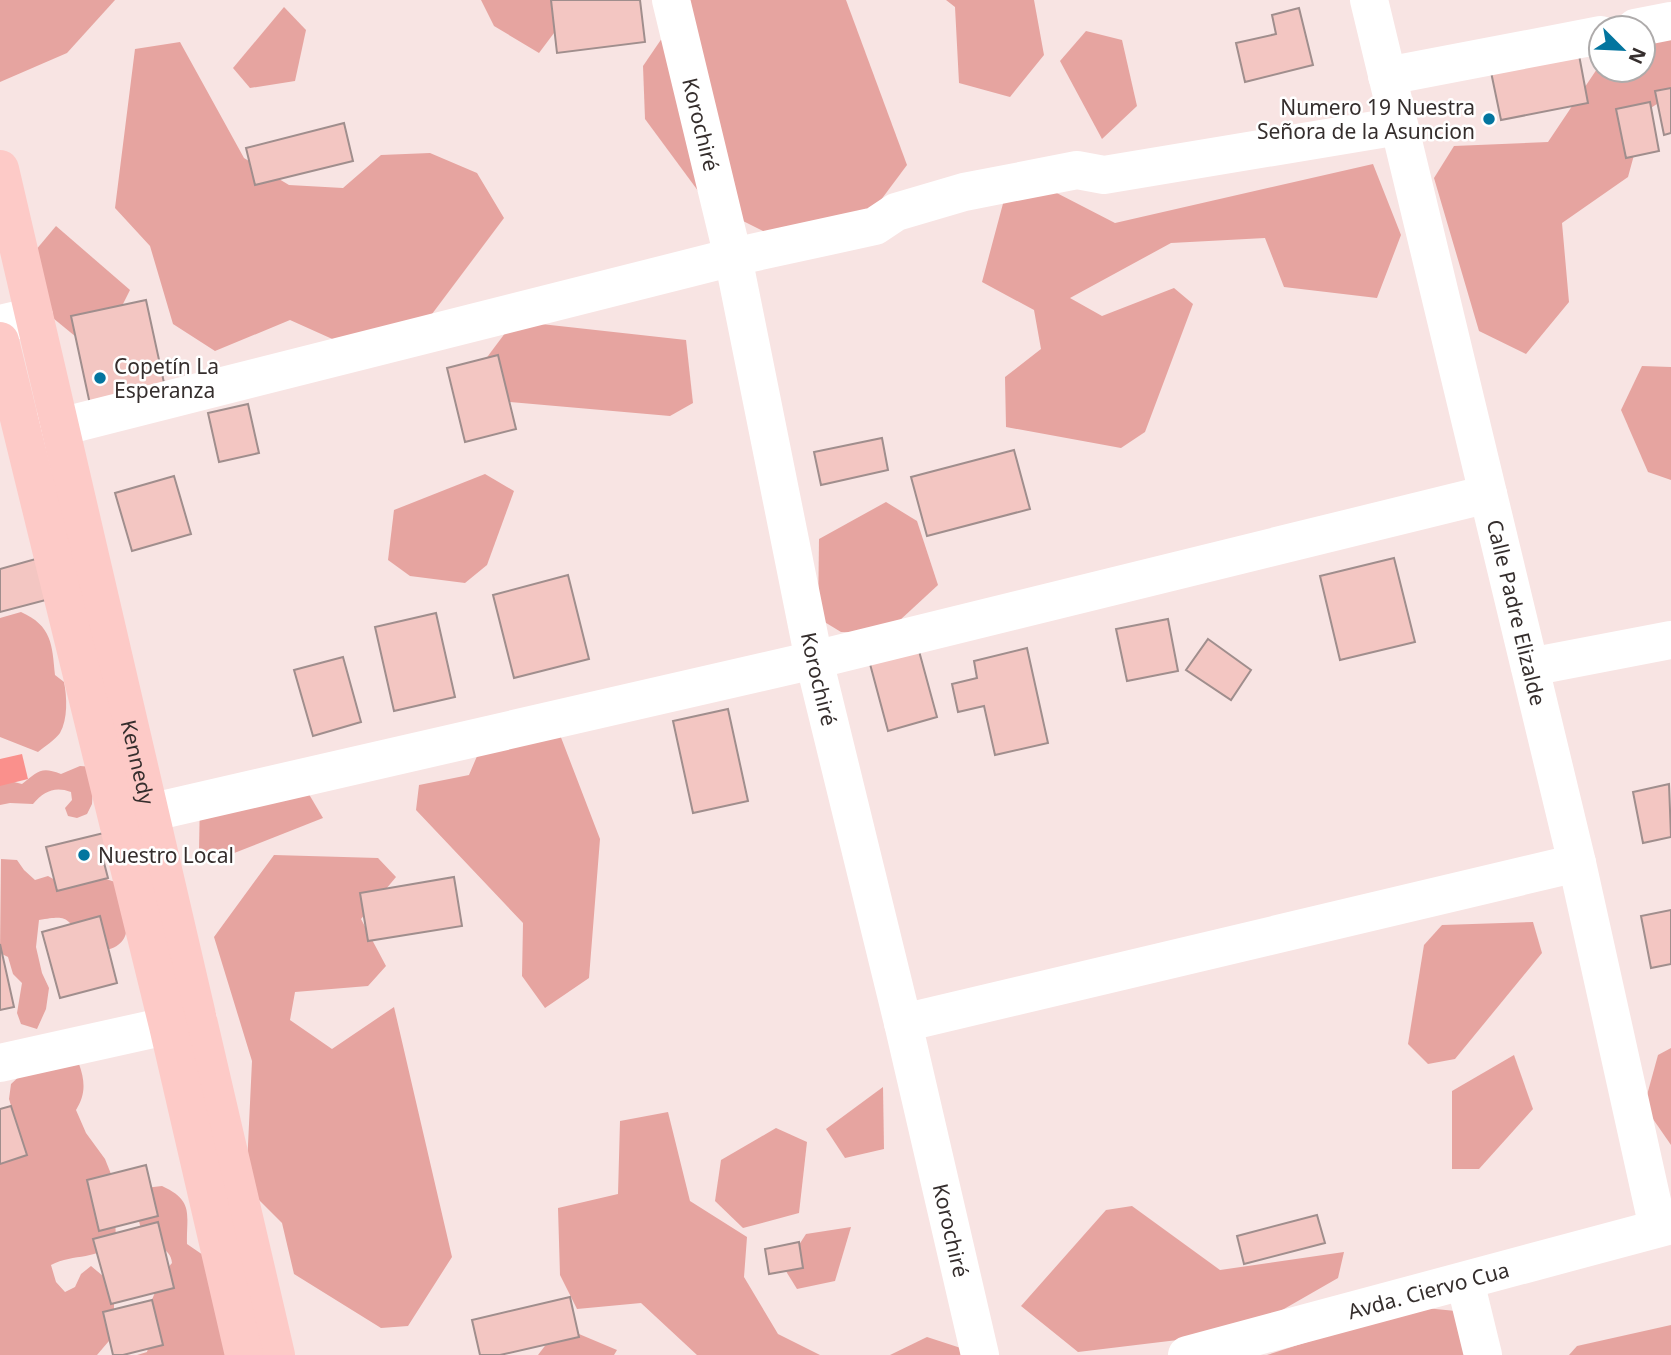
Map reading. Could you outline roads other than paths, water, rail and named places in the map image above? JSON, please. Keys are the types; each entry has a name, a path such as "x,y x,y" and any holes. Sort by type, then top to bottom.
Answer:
{"main road":[{"name":"Kennedy","path":"0,169 17,320 60,427 134,817 183,1023 276,1355"},
{"name":"Kennedy","path":"0,341 23,433 134,817"},
{"name":"Kennedy","path":"183,1023 244,1355"}],"street":[{"name":"Korochiré","path":"671,0 733,257 814,660 903,1023 980,1355"},
{"name":"Calle Padre Elizalde","path":"1369,0 1664,1226"},
{"path":"1387,76 1587,37"},
{"path":"23,433 60,427 733,257 875,226 899,230 1082,197 1104,175 1399,126"},
{"path":"134,817 814,660 1488,494"},
{"path":"1530,667 1671,640"},
{"path":"903,1023 1577,863"},
{"path":"0,1063 183,1023"},
{"name":"Avda. Ciervo Cua","path":"1187,1355 1664,1226"},
{"path":"1465,1281 1483,1355"}],"place":[{"name":"Numero 19 Nuestra Señora de la Asuncion","path":"1489,119"},
{"name":"Copetín La Esperanza","path":"100,378"},
{"name":"Nuestro Local","path":"84,855"}]}
